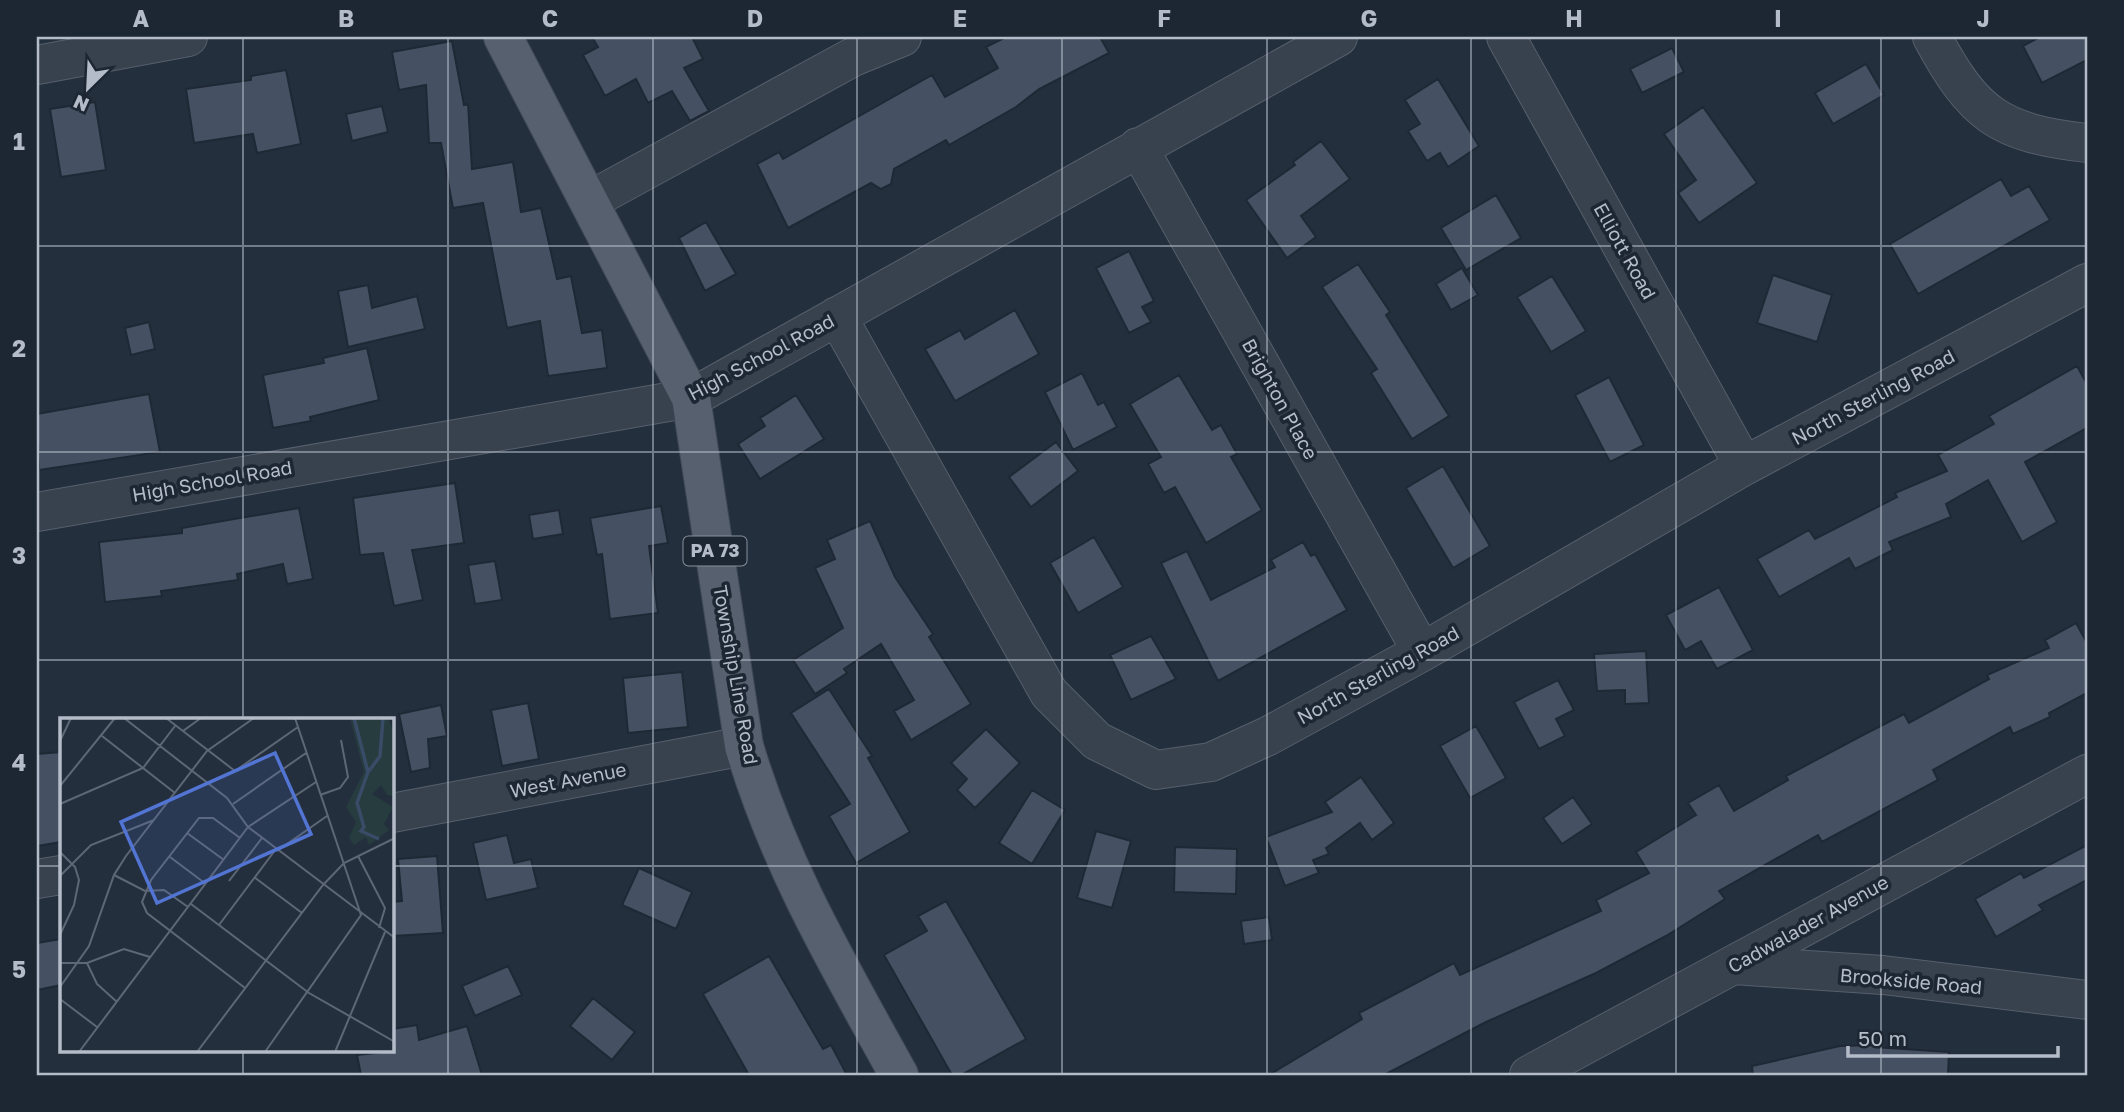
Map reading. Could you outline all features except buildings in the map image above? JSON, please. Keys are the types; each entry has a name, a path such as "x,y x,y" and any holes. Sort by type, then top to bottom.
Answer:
{"main road":[{"name":"Township Line Road","path":"503,37 691,398 744,746 782,857 899,1075"}],"street":[{"path":"37,65 187,37"},
{"path":"589,201 853,57 902,37"},
{"name":"High School Road","path":"37,512 691,398 1338,37"},
{"name":"Elliott Road","path":"1506,37 1744,466"},
{"path":"1931,37 1952,73 1978,106 2009,128 2042,138 2087,143"},
{"name":"Brighton Place","path":"1138,147 1422,652"},
{"name":"North Sterling Road","path":"837,316 1049,693 1097,741 1156,770 1211,762 1268,736 1422,652 1744,466 2087,282"},
{"name":"West Avenue","path":"394,813 744,746"},
{"name":"Cadwalader Avenue","path":"1529,1075 2087,774"},
{"path":"37,879 60,875"},
{"name":"Brookside Road","path":"1734,965 1883,975 2087,1000"}]}
